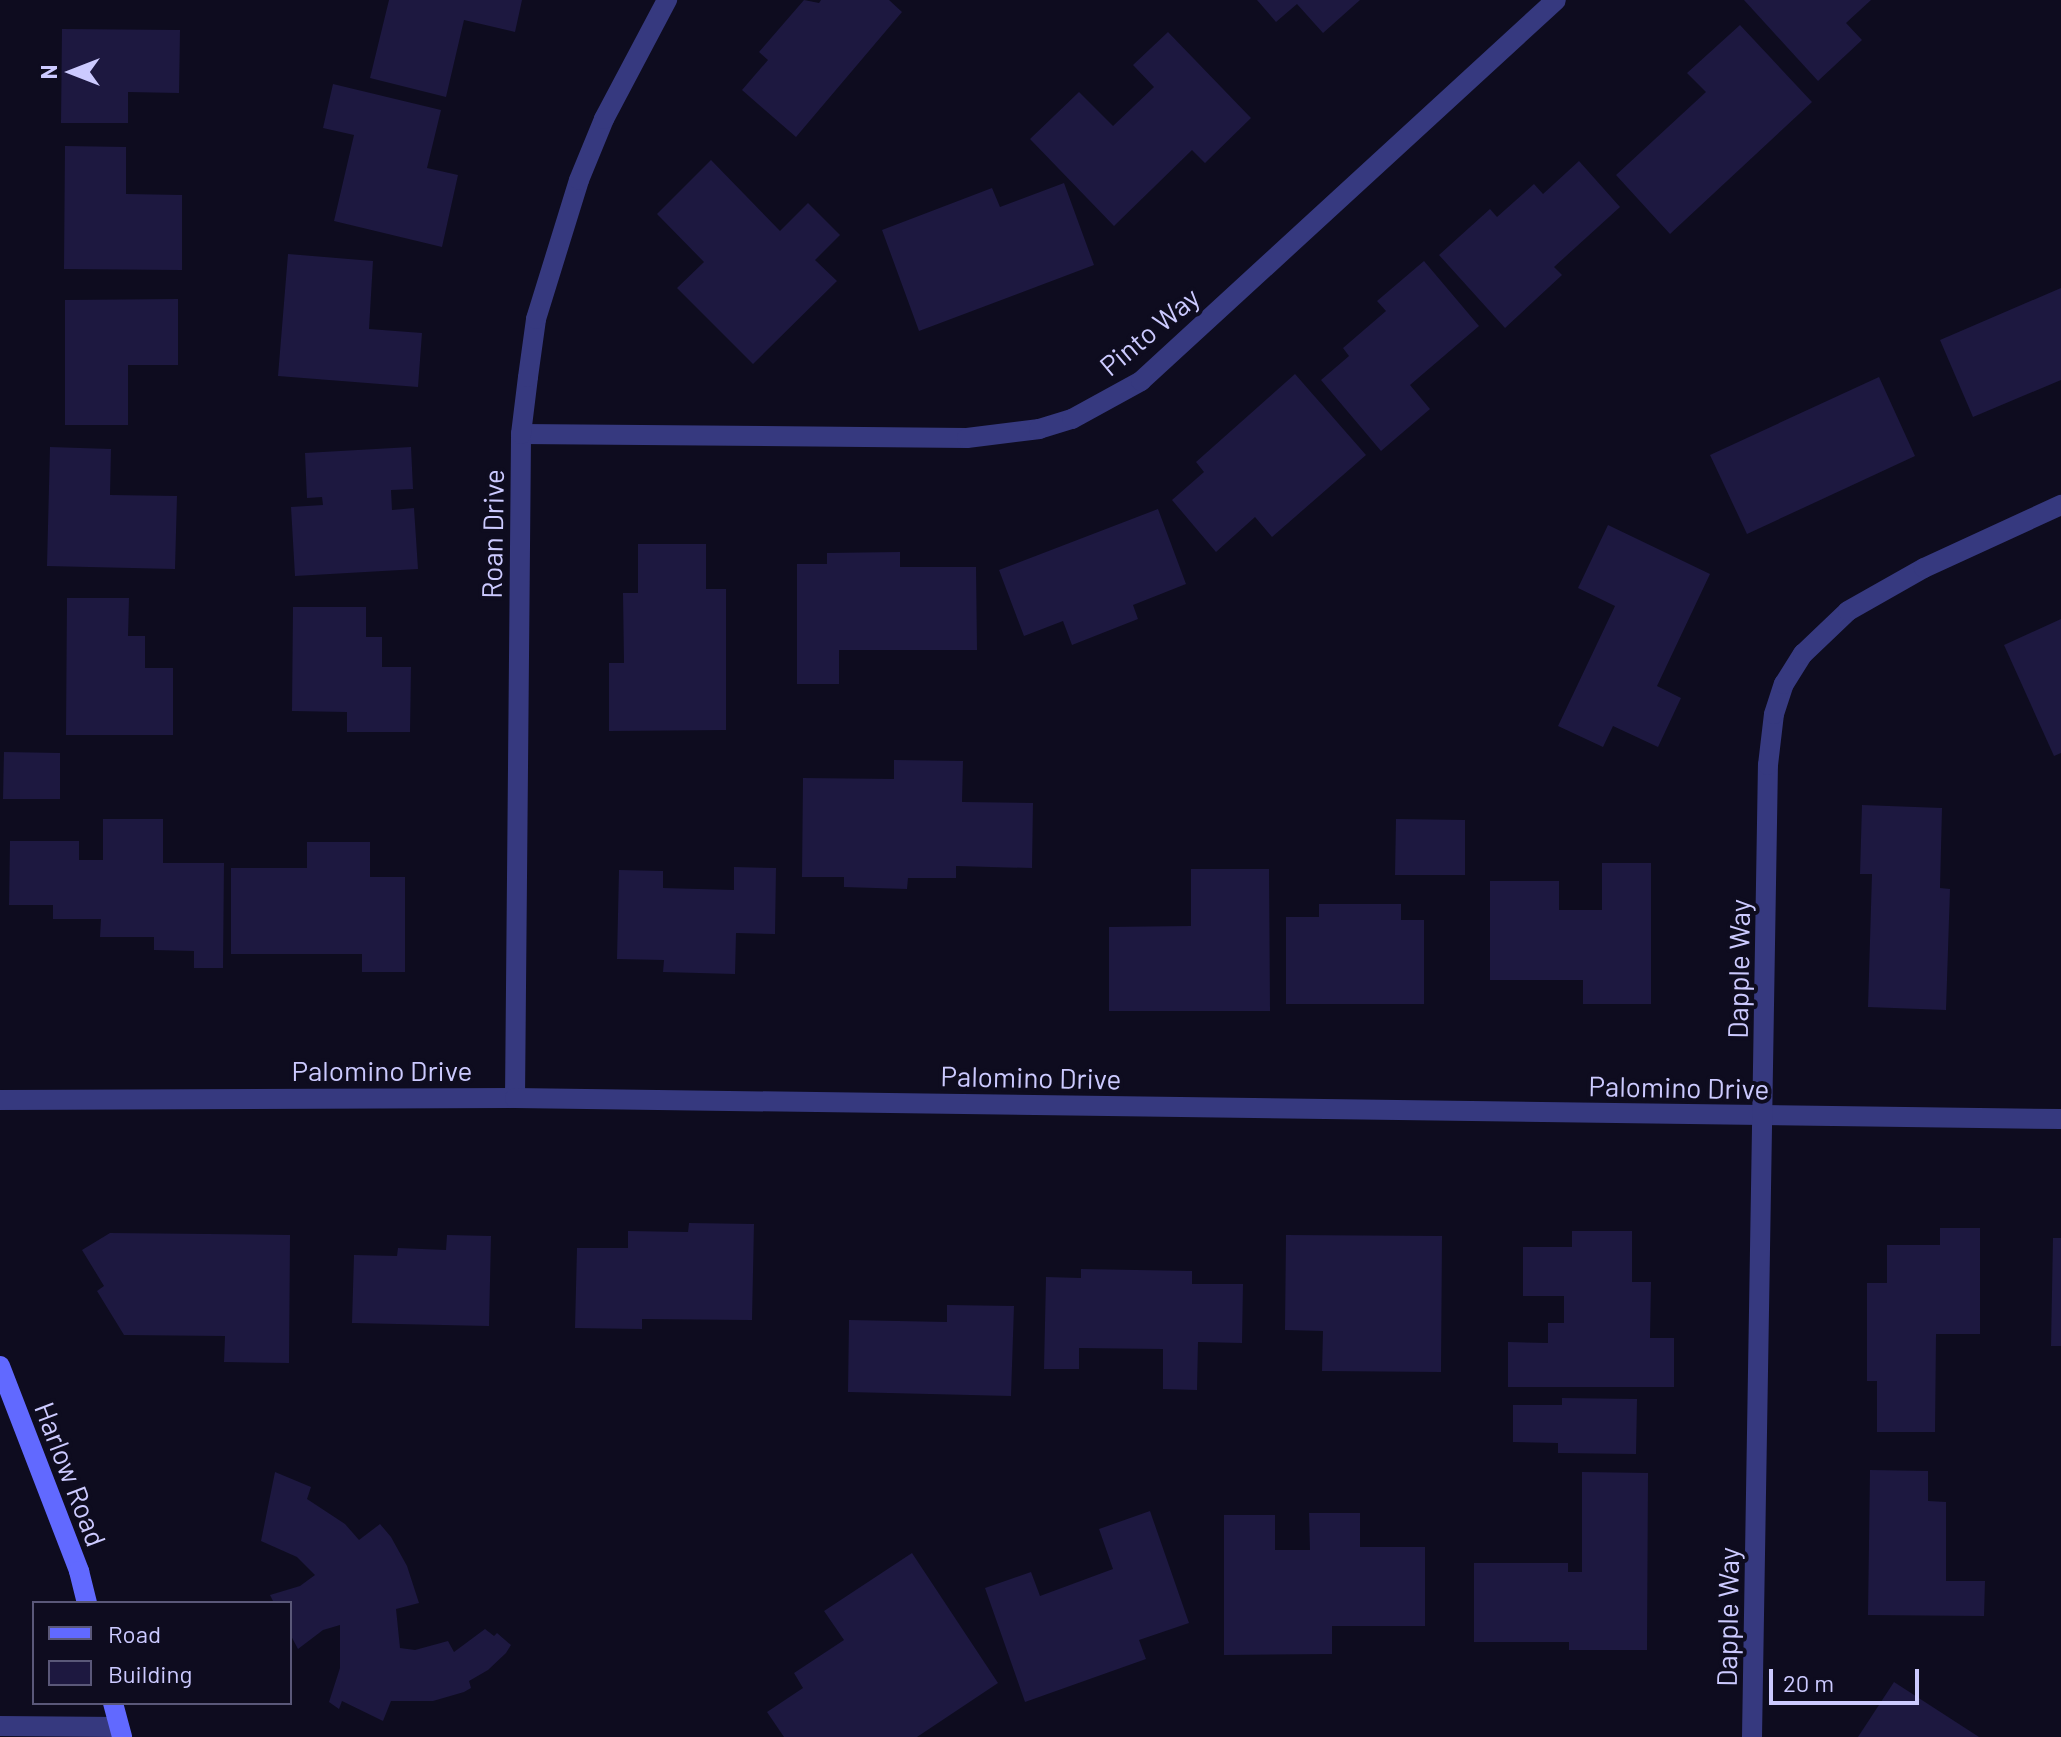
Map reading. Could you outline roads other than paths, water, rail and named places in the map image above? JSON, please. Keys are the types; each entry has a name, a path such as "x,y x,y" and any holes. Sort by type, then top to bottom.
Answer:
{"main road":[{"name":"Harlow Road","path":"0,1366 79,1571 86,1601"},
{"path":"113,1705 120,1732"}],"street":[{"name":"Roan Drive","path":"515,1098 521,434 536,319 554,252 604,119 667,0"},
{"name":"Pinto Way","path":"521,434 967,438 1039,429 1072,419 1141,381 1556,0"},
{"name":"Dapple Way","path":"1752,1737 1769,741 1784,684 1803,654 1848,611 1924,568 2061,505"},
{"name":"Palomino Drive","path":"0,1100 515,1098 2061,1119"},
{"path":"0,1726 120,1732"}]}
